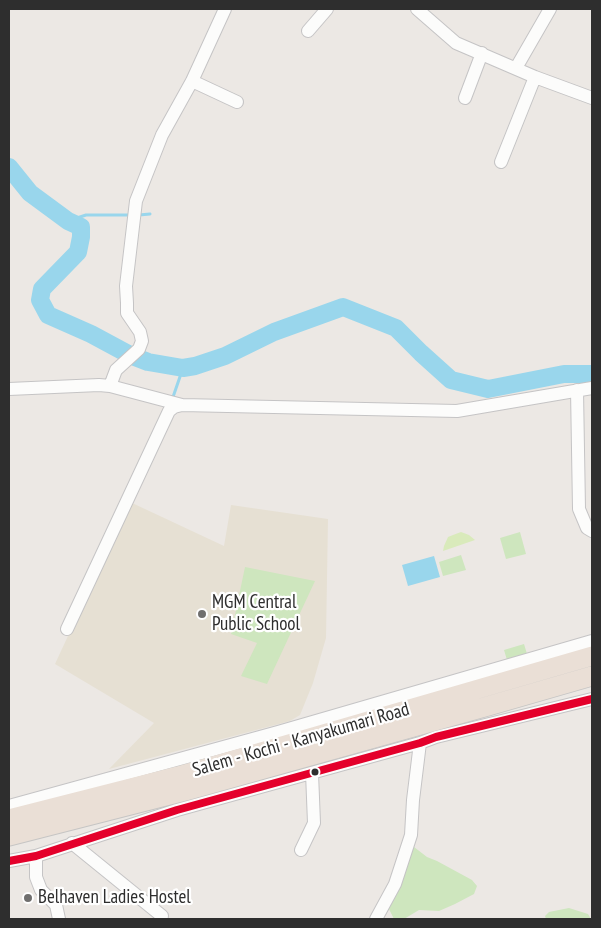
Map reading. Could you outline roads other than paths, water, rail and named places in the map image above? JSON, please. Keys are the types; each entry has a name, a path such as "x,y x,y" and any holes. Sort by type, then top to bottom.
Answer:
{"highway":[{"name":"Salem - Kochi - Kanyakumari Road","path":"9,819 178,776 592,656"},
{"name":"Salem - Kochi - Kanyakumari Road","path":"9,836 185,791 592,676"}],"street":[{"path":"110,386 116,370 139,349 142,341 140,332 127,313 126,286 136,201 162,135 192,81 225,9"},
{"path":"308,31 326,9"},
{"path":"417,9 456,43 535,77 592,98"},
{"path":"516,68 550,9"},
{"path":"465,98 482,54"},
{"path":"500,162 535,77"},
{"path":"192,81 237,102"},
{"path":"9,389 99,385 110,386 182,405 458,411 592,388"},
{"path":"577,390 580,509 587,528 592,531"},
{"path":"68,629 169,411 174,407 182,405"},
{"path":"9,806 278,732 592,641"},
{"path":"9,861 36,856 177,810 436,737 592,699"},
{"path":"376,919 395,884 411,835 412,800 420,742"},
{"path":"301,850 314,823 312,773"},
{"path":"72,843 162,916"},
{"path":"36,856 36,877 41,890 56,905 59,919"}],"water":[{"path":"434,556 440,577 408,586 402,565"}],"waterway":[{"path":"9,167 30,193 68,221 81,227 78,252 42,289 40,300 48,315 148,362 183,368 195,366 225,356 274,332 343,307 396,328 451,380 488,389 564,374 592,374"},
{"path":"139,215 150,214"},
{"path":"68,221 86,215 132,215"},
{"path":"173,397 183,368"}],"place":[{"name":"MGM Central Public School","path":"202,614"},
{"name":"Belhaven Ladies Hostel","path":"28,898"}]}
